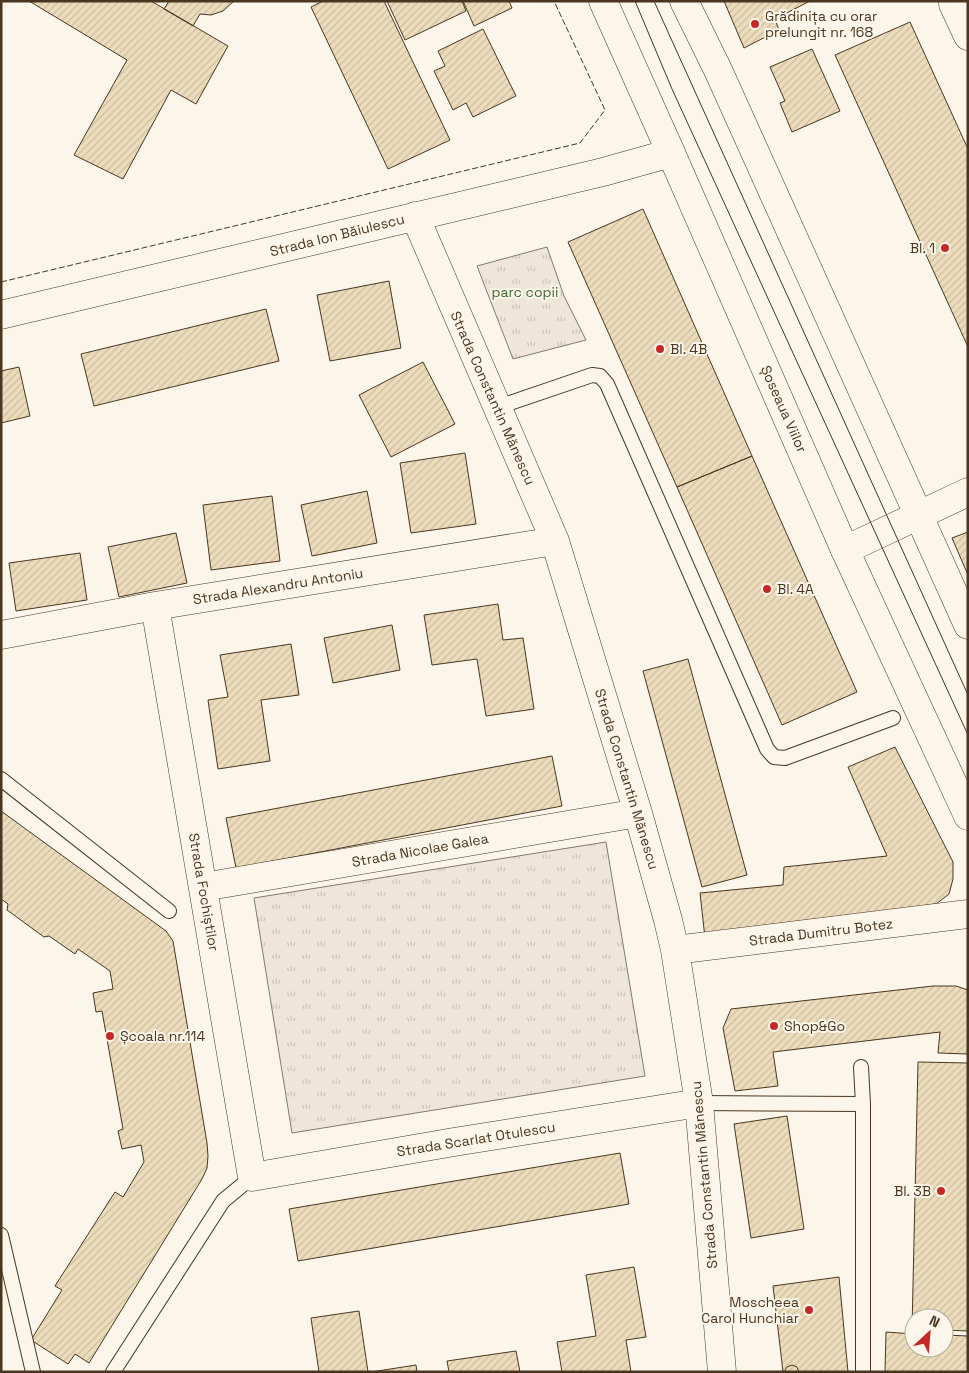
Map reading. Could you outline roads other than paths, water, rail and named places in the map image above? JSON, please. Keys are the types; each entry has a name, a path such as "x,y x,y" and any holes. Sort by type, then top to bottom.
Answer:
{"street":[{"name":"Șoseaua Viilor","path":"603,1 845,550 968,816"},
{"path":"684,1 718,70 968,625"},
{"path":"953,4 968,36"},
{"name":"Strada Ion Băiulescu","path":"1,315 603,172 671,153"},
{"name":"Strada Constantin Mănescu","path":"415,216 470,349 498,407 555,542 638,813 675,950 699,1103 722,1372"},
{"path":"845,550 968,492"},
{"name":"Strada Alexandru Antoniu","path":"1,635 155,606 555,542"},
{"name":"Strada Fochiștilor","path":"155,606 252,1177"},
{"name":"Strada Nicolae Galea","path":"203,887 638,813"},
{"name":"Strada Dumitru Botez","path":"675,950 968,914"},
{"name":"Strada Scarlat Otulescu","path":"252,1177 463,1140 699,1103"}],"lane":[{"path":"498,407 592,375 600,376 607,384 767,749 774,757 785,758 893,718"},
{"path":"1,779 169,911"},
{"path":"862,1067 863,1372"},
{"path":"699,1103 863,1104"},
{"path":"112,1372 223,1201 252,1177"},
{"path":"1,1235 33,1372"}],"tram line":[{"path":"635,1 672,89 968,735"},
{"path":"654,1 968,695"}],"place":[{"name":"Grădinița cu orar prelungit nr. 168","path":"755,24"},
{"name":"Bl. 1","path":"945,248"},
{"name":"Bl. 4B","path":"660,349"},
{"name":"Bl. 4A","path":"767,589"},
{"name":"Shop&Go","path":"774,1026"},
{"name":"Școala nr.114","path":"110,1036"},
{"name":"Bl. 3B","path":"941,1191"},
{"name":"Moscheea Carol Hunchiar","path":"809,1310"}],"park label":[{"name":"parc copii","path":"525,292"}]}
